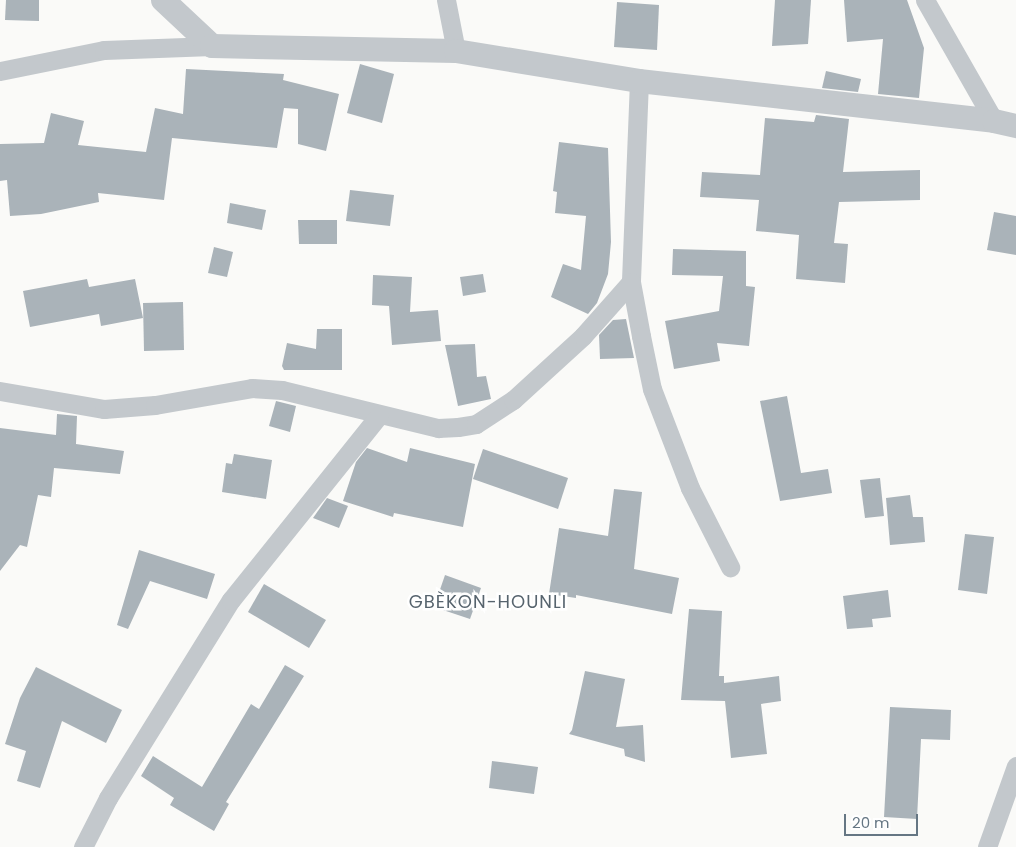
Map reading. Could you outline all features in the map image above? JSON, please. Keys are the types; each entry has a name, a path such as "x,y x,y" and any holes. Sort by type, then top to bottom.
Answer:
{"street":[{"path":"163,0 212,46"},
{"path":"446,0 456,51"},
{"path":"925,0 1005,123"},
{"path":"0,71 104,50 212,46 456,51 639,81 1005,123"},
{"path":"639,81 631,282 652,389 690,488 730,567"},
{"path":"0,391 104,409 155,405 252,388 282,390 438,428 476,424 513,400 550,367 631,282"},
{"path":"83,847 108,798 231,600 379,415"},
{"path":"987,847 1016,766"}],"building":[{"path":"6,0 39,0 39,21 5,20"},
{"path":"775,0 811,0 808,44 772,46"},
{"path":"844,0 907,0 924,48 919,98 878,94 883,39 847,42"},
{"path":"617,2 659,5 657,50 614,47"},
{"path":"360,64 394,74 382,123 347,113"},
{"path":"186,69 284,74 283,80 339,94 326,151 298,144 298,109 284,108 277,148 172,138 164,200 98,193 99,202 41,214 10,216 7,180 0,181 0,144 44,143 51,113 84,121 78,145 146,152 155,108 183,114"},
{"path":"826,71 861,79 858,92 822,88"},
{"path":"816,115 849,119 843,172 920,170 920,200 839,202 834,243 848,244 845,283 796,279 799,235 756,231 759,200 700,197 702,172 760,175 765,118 814,122"},
{"path":"559,142 608,148 611,242 608,274 597,303 588,314 551,297 563,264 581,270 586,216 555,213 557,192 553,191"},
{"path":"350,190 394,195 390,226 346,221"},
{"path":"230,203 266,210 262,230 227,223"},
{"path":"994,212 1016,216 1016,255 987,250"},
{"path":"298,220 337,220 337,244 299,244"},
{"path":"214,247 233,252 227,277 208,273"},
{"path":"673,249 746,251 746,286 755,287 749,346 717,343 720,361 674,369 665,321 719,311 723,276 672,275"},
{"path":"483,274 486,292 463,296 460,277"},
{"path":"373,275 412,277 410,312 438,310 441,341 392,345 389,306 372,305"},
{"path":"87,279 89,287 135,279 143,318 101,326 99,314 30,327 23,291"},
{"path":"183,302 184,350 144,351 143,303"},
{"path":"626,319 634,358 600,359 599,335 613,320"},
{"path":"317,329 342,329 342,370 284,370 282,366 287,343 316,349"},
{"path":"475,344 477,377 486,376 491,399 458,406 445,345"},
{"path":"787,396 801,473 828,469 832,493 780,501 760,401"},
{"path":"276,401 296,406 290,432 269,426"},
{"path":"57,414 77,416 76,444 124,451 120,474 54,468 51,497 38,495 27,547 20,545 0,571 0,428 56,435"},
{"path":"367,448 407,462 410,448 475,464 463,527 394,513 393,517 343,501 356,462"},
{"path":"483,449 568,478 558,509 473,479"},
{"path":"234,454 272,460 266,499 222,492 226,463 232,464"},
{"path":"880,478 884,516 865,518 860,480"},
{"path":"614,489 642,492 634,569 679,578 672,614 576,595 576,598 549,594 559,528 608,536"},
{"path":"910,495 913,517 923,517 925,542 890,545 886,498"},
{"path":"327,498 348,506 339,528 313,518"},
{"path":"965,534 994,537 987,594 958,590"},
{"path":"139,550 215,574 207,599 150,581 128,629 117,625"},
{"path":"445,575 481,588 470,619 434,607"},
{"path":"264,584 326,620 309,648 248,612"},
{"path":"888,590 891,617 872,619 873,627 847,629 843,596"},
{"path":"689,609 722,611 719,676 724,676 724,683 779,676 781,701 761,704 767,754 731,758 725,701 681,700"},
{"path":"285,665 304,676 226,802 229,804 214,831 170,805 174,798 141,776 153,756 202,787 251,704 259,709"},
{"path":"36,667 122,710 106,743 62,721 40,788 17,781 26,751 5,744 20,698"},
{"path":"585,671 625,679 616,727 643,725 645,762 625,756 624,749 569,734 572,730"},
{"path":"890,707 951,710 950,740 921,739 917,819 884,817"},
{"path":"492,761 538,767 534,794 489,788"}],"district":[{"name":"GBÈKON-HOUNLI","path":"488,602"}]}
